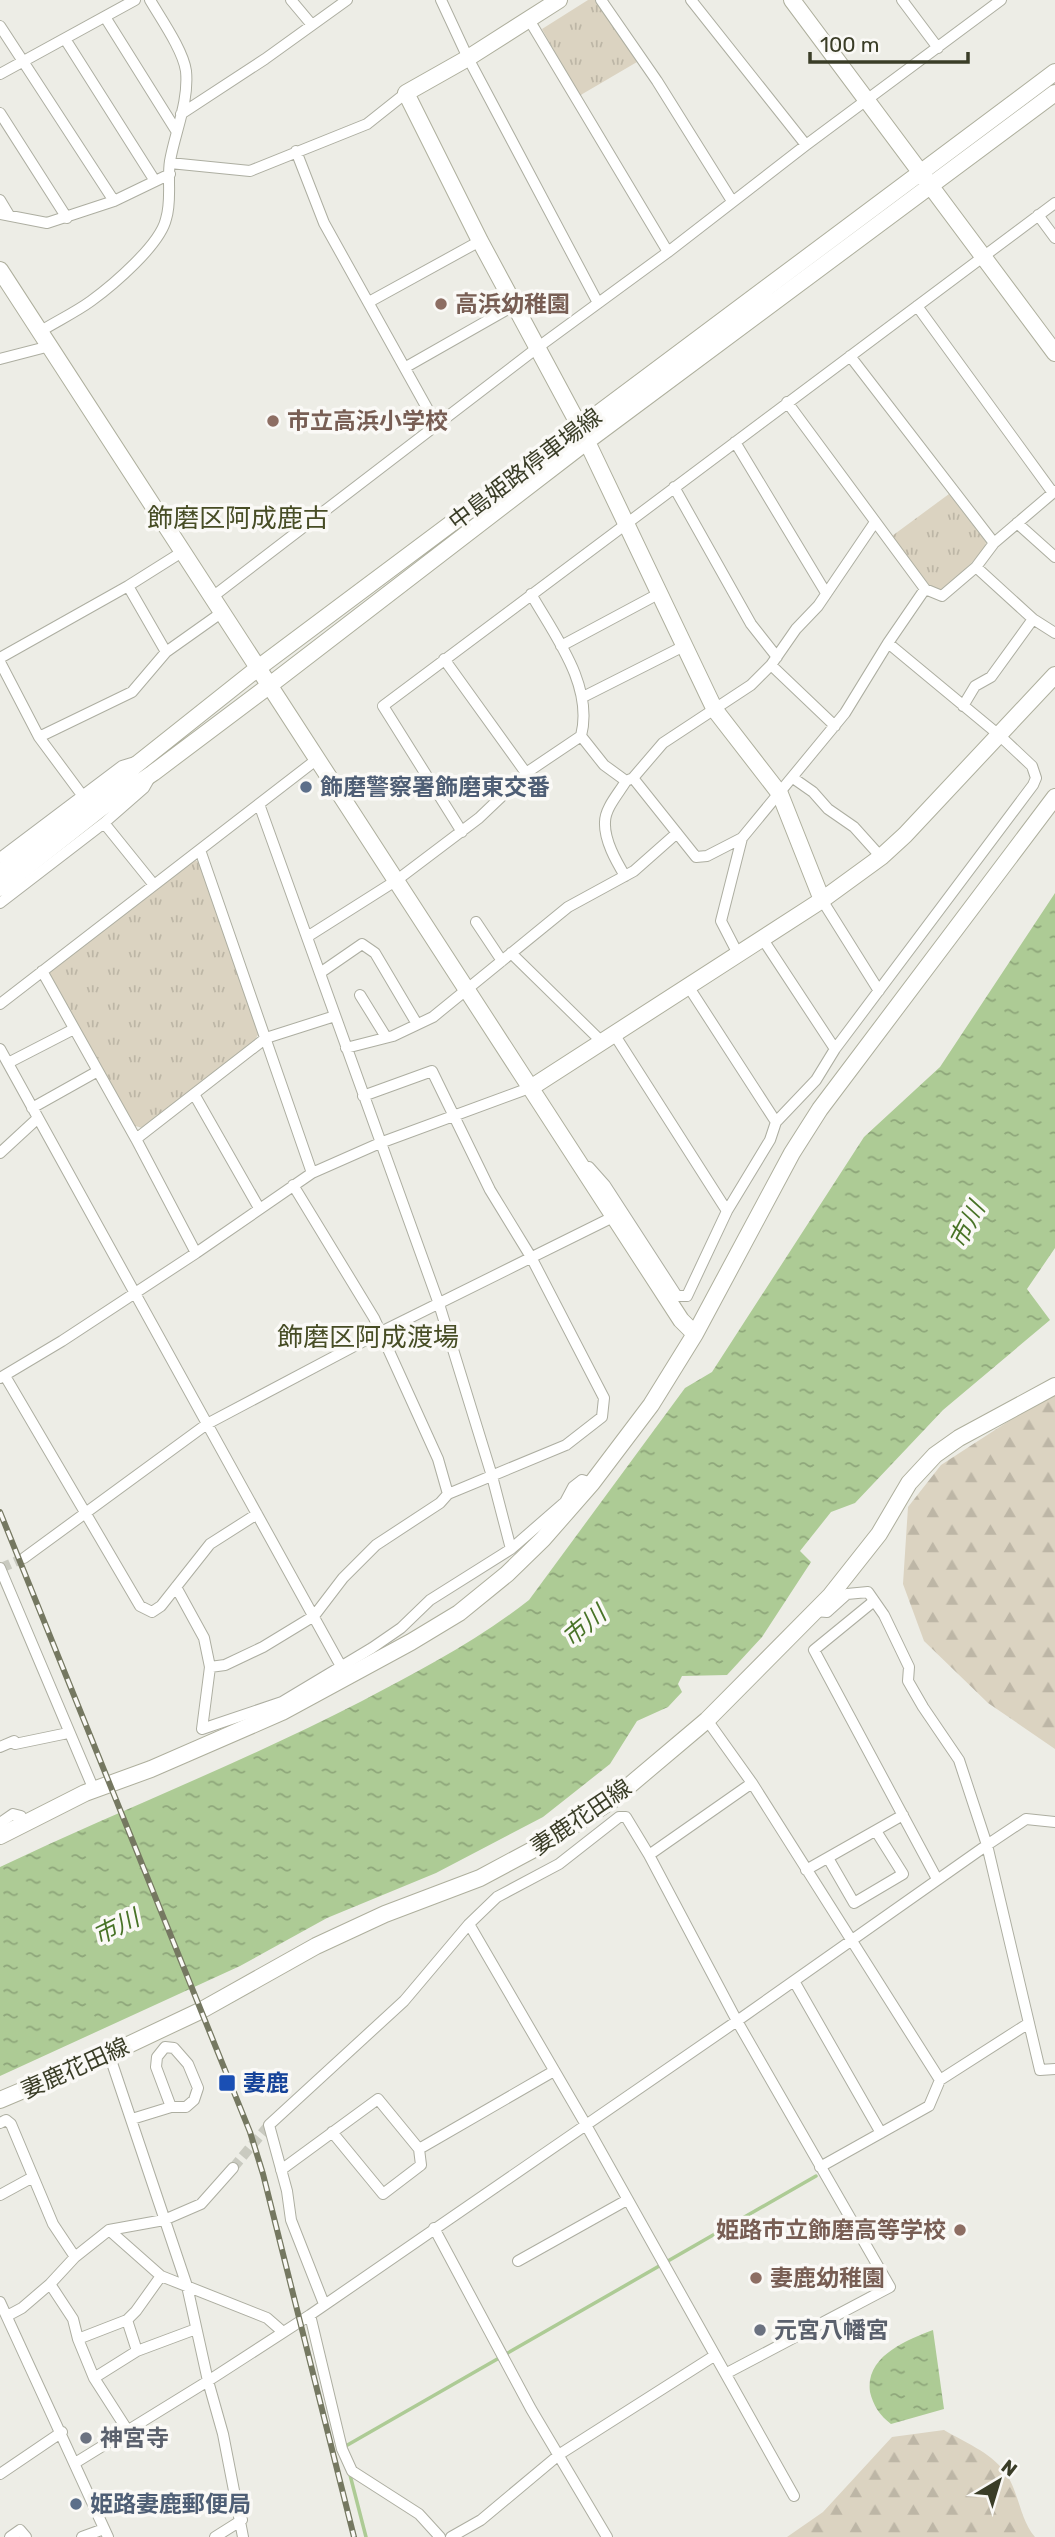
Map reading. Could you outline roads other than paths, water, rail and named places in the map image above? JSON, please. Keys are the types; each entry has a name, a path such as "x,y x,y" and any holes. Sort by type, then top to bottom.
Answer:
{"street":[{"path":"0,74 135,0"},
{"path":"41,331 91,301 153,242 166,221 170,168 181,114 186,70 173,40 150,0"},
{"path":"291,0 312,25"},
{"path":"181,114 347,0"},
{"path":"441,0 468,58 598,303"},
{"path":"0,200 5,214 47,223 114,201 155,181 170,168 250,170 367,124 406,93 468,58 559,0"},
{"path":"601,0 657,81 732,201"},
{"path":"691,0 806,145"},
{"path":"792,0 1055,353"},
{"path":"902,0 938,48"},
{"path":"211,598 537,348 1001,0"},
{"path":"105,17 177,132"},
{"path":"528,18 668,252"},
{"path":"0,26 114,201"},
{"path":"65,39 155,181"},
{"name":"中島姫路停車場線","path":"0,888 100,808 153,773 270,685 583,435 920,173 1055,72"},
{"path":"406,93 627,522 715,710 780,794 822,900 879,991"},
{"name":"中島姫路停車場線","path":"0,873 258,668 930,186 1055,93"},
{"path":"0,113 5,130 66,218"},
{"path":"296,151 324,223 437,426"},
{"path":"462,832 383,706 1055,203"},
{"path":"1038,215 1055,238"},
{"path":"369,302 480,241"},
{"path":"0,270 316,760 532,1087 613,1217 681,1321 695,1334"},
{"path":"406,367 515,306"},
{"path":"787,402 925,589 942,596 976,567 994,543 1054,492 917,306"},
{"path":"0,359 50,346"},
{"path":"850,356 994,543"},
{"path":"734,442 826,593"},
{"path":"674,487 774,661 835,726"},
{"path":"625,876 615,860 604,821 610,806 663,743 751,685 774,661 796,629 818,606 875,522"},
{"path":"1017,523 1055,556"},
{"path":"82,795 39,737 0,660 182,552"},
{"path":"976,567 1033,619 1055,634"},
{"path":"128,586 166,652"},
{"path":"580,736 604,765 630,780 696,856 707,856 742,838 780,794 845,712 925,589"},
{"path":"561,646 660,593"},
{"path":"307,937 397,880 462,832 526,773 580,736 584,722 583,696 561,646 531,594"},
{"path":"39,737 132,692 166,652 221,613"},
{"path":"963,706 975,686 991,677 1033,619"},
{"path":"561,1136 605,1185 677,1296 687,1296 727,1211 770,1140 776,1122 816,1080 835,1049 1036,778 1032,766 999,735 888,643"},
{"path":"583,696 684,646"},
{"path":"444,659 526,773"},
{"path":"257,1514 211,1544 161,1606 152,1612 140,1606 2,1377 196,1253 312,1173 380,1143 532,1087 822,900 881,857 1055,675"},
{"path":"0,858 122,766 141,760"},
{"path":"0,1004 316,760"},
{"path":"0,903 104,823 144,788 153,773"},
{"path":"793,778 813,792 828,809 854,827 881,857"},
{"path":"0,1836 94,1790 151,1769 400,1648 458,1613 525,1556 592,1483 651,1405 695,1334 792,1153 820,1109 1055,797"},
{"path":"259,804 439,1304 492,1476 511,1549"},
{"path":"104,823 154,885"},
{"path":"346,1048 386,1037 433,1017 568,907 647,862 677,833"},
{"path":"738,954 721,921 742,838"},
{"path":"200,849 312,1173"},
{"path":"477,922 502,961"},
{"path":"762,938 835,1049"},
{"path":"320,973 362,944 375,953 417,1024"},
{"path":"511,953 608,1038 727,1211"},
{"path":"42,971 196,1253"},
{"path":"688,986 776,1122"},
{"path":"360,995 386,1037"},
{"path":"136,1139 266,1038 335,1016"},
{"path":"8,1063 74,1028"},
{"path":"0,1049 342,1668"},
{"path":"32,1108 98,1071"},
{"path":"210,1667 225,1665 263,1647 314,1616 343,1578 376,1545 440,1503 448,1494 566,1445 602,1417 604,1398 531,1257 490,1190 432,1071 363,1096"},
{"path":"194,1094 260,1208"},
{"path":"0,1153 38,1118"},
{"path":"293,1185 374,1318 438,1459 448,1494"},
{"path":"24,1558 207,1424 379,1333 613,1217"},
{"name":"妻鹿花田線","path":"0,2100 109,2054 200,2011 316,1946 385,1914 480,1878 529,1853 611,1801 707,1720 815,1611 851,1572 879,1534 909,1483 935,1455 959,1438 1055,1386"},
{"path":"176,1587 204,1638 210,1667 202,1729 282,1707 401,1628 430,1600 511,1549 565,1502 573,1487 582,1480 592,1483"},
{"path":"0,1568 94,1790"},
{"path":"815,1611 827,1612 847,1594 868,1592 884,1615 909,1667 908,1681 959,1760 987,1845 1040,2070 1055,2069"},
{"path":"874,1601 814,1650 937,1879"},
{"path":"707,1720 752,1783 940,2080"},
{"path":"0,1747 14,1741 15,1744 68,1733"},
{"path":"649,1855 752,1783"},
{"path":"0,1823 13,1814 22,1816 24,1823"},
{"path":"806,1870 903,1815"},
{"path":"324,2304 292,2220 269,2124 404,2001 469,1924 497,1897 559,1864 619,1817 626,1817 737,2021 890,2287 727,2373"},
{"path":"75,2463 310,2315 1026,1819 1055,1822"},
{"path":"828,1858 854,1903 903,1874 876,1831"},
{"path":"469,1924 586,2125 714,2356 727,2373 794,2496"},
{"path":"794,1981 881,2133"},
{"path":"820,2167 929,2106 940,2080 1029,2023"},
{"path":"132,2119 171,2107 186,2107 194,2101 198,2088 188,2064 174,2048 165,2047 157,2057 156,2067 171,2107"},
{"path":"109,2054 187,2286 223,2434 242,2520 243,2537"},
{"path":"419,2150 554,2071"},
{"path":"281,2170 332,2132 378,2099 419,2150 421,2165 383,2194 332,2132"},
{"path":"0,2123 6,2120 11,2123 53,2224 75,2257"},
{"path":"82,2537 106,2533 62,2432 3,2310 22,2308 50,2284 75,2257 109,2230 164,2220 201,2204 233,2168"},
{"path":"0,2195 33,2177"},
{"path":"518,2261 627,2200"},
{"path":"434,2228 531,2409 607,2537"},
{"path":"109,2230 161,2276 267,2318 284,2332"},
{"path":"78,2339 127,2320 161,2276"},
{"path":"50,2284 73,2319 94,2378 128,2431"},
{"path":"310,2315 342,2449 352,2471 419,2514 440,2537"},
{"path":"127,2320 137,2351"},
{"path":"94,2378 137,2351 196,2329"},
{"path":"451,2537 481,2520 560,2454 714,2356"},
{"path":"0,2474 62,2432"},
{"path":"215,2537 242,2520"},
{"path":"10,2537 20,2530 26,2537"}],"water":[{"name":"市川","path":"1055,893 1055,1248 1027,1289 1050,1320 943,1410 855,1503 831,1512 800,1551 811,1562 762,1637 727,1675 682,1676 678,1684 682,1692 668,1707 637,1721 610,1764 543,1817 436,1873 327,1918 240,1966 0,2076 0,1867 273,1745 362,1701 469,1642 529,1600 685,1388 712,1372 864,1137 940,1067"},
{"path":"933,2330 944,2409 891,2424 880,2414 871,2397 870,2379 874,2369 890,2351"}],"waterway":[{"path":"344,2447 816,2176"},
{"path":"349,2471 366,2537"}],"tunnel":[{"path":"1,1568 24,1558"},
{"path":"233,2168 269,2125"}],"railway":[{"path":"0,1512 250,2132 263,2174 354,2537"}],"place":[{"name":"高浜幼稚園","path":"441,304"},
{"name":"市立高浜小学校","path":"273,421"},
{"name":"飾磨警察署飾磨東交番","path":"306,787"},
{"name":"妻鹿","path":"227,2083"},
{"name":"姫路市立飾磨高等学校","path":"960,2230"},
{"name":"妻鹿幼稚園","path":"756,2278"},
{"name":"元宮八幡宮","path":"760,2330"},
{"name":"神宮寺","path":"86,2438"},
{"name":"姫路妻鹿郵便局","path":"76,2504"}],"district":[{"name":"飾磨区阿成鹿古","path":"238,518"},
{"name":"飾磨区阿成渡場","path":"368,1337"}]}
